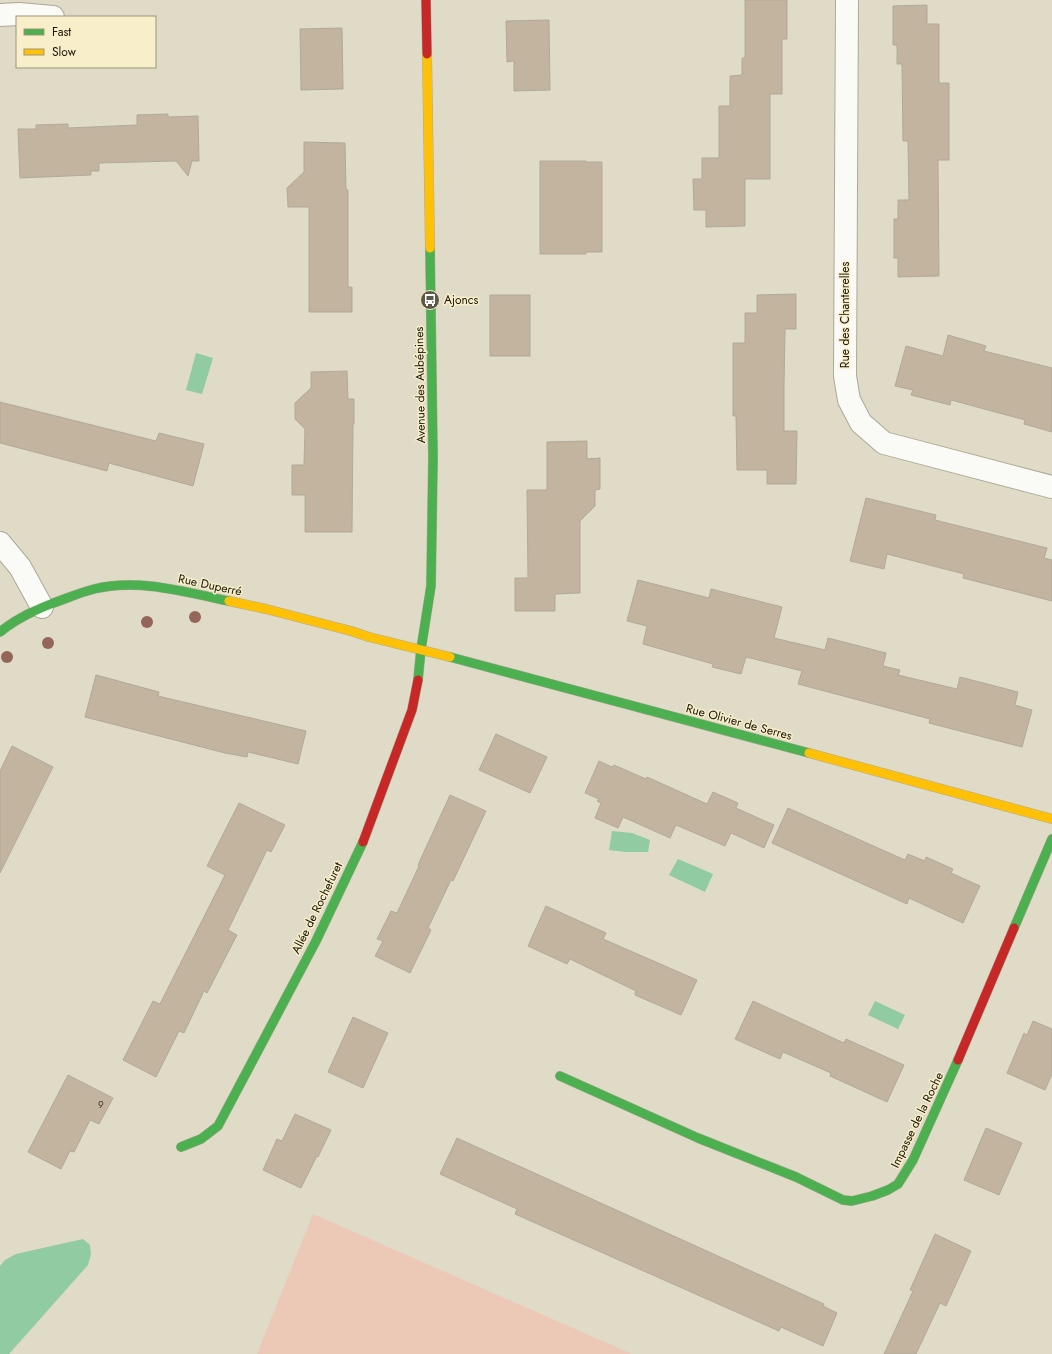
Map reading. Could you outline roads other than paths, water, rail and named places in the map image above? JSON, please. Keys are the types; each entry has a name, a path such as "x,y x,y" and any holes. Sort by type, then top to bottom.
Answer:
{"street":[{"name":"Avenue des Aubépines","path":"421,649 431,586 434,424 430,300 426,0"},
{"name":"Rue des Chanterelles","path":"847,0 845,376 849,400 861,423 884,443 1052,487"},
{"path":"0,15 19,14 42,16"},
{"path":"0,543 20,567 42,607"},
{"name":"Rue Duperré","path":"0,632 7,626 42,607 94,589 125,585 158,586 266,609 369,637 421,649"},
{"name":"Rue Olivier de Serres","path":"421,649 1052,819"},
{"name":"Allée de Rochefuret","path":"181,1147 195,1143 207,1137 218,1126 319,934 363,842 412,710 421,649"},
{"name":"Impasse de la Roche","path":"560,1076 698,1138 796,1177 843,1200 852,1201 888,1190 898,1184 913,1160 951,1077 1052,839"}],"place":[{"name":"Ajoncs","path":"430,300"}]}
